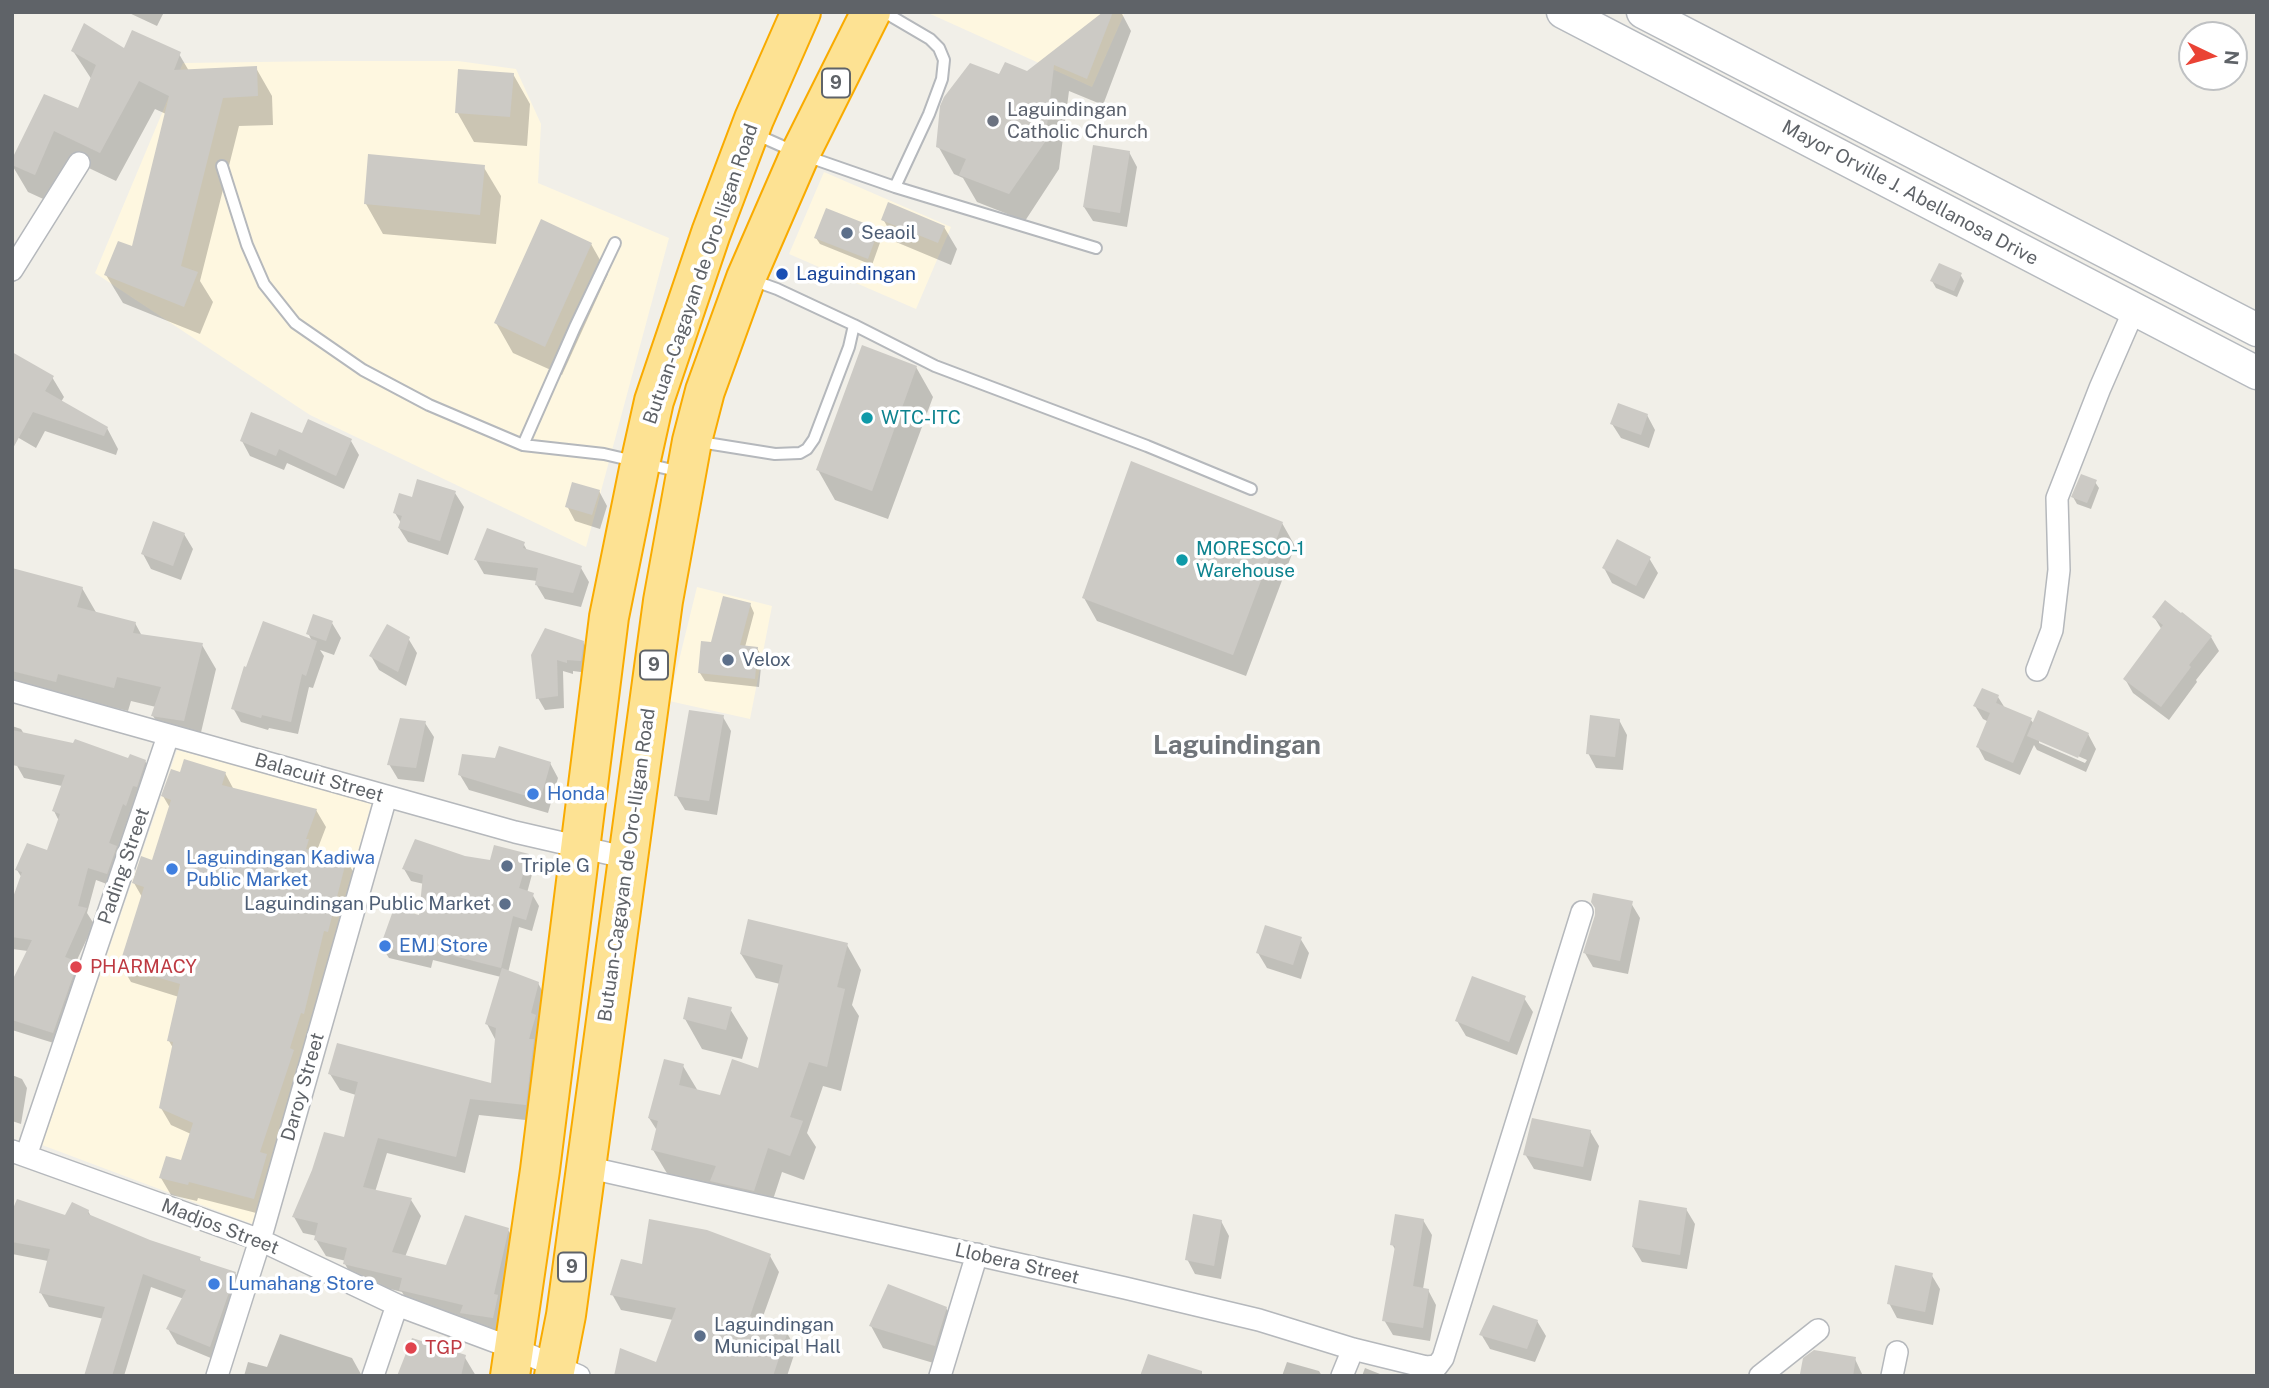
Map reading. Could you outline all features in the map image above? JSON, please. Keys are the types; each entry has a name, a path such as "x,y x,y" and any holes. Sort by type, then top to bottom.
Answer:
{"highway":[{"name":"Butuan-Cagayan de Oro-Iligan Road","path":"512,1362 540,1170 610,617 640,464 658,389 711,233 749,132 801,12"},
{"name":"Butuan-Cagayan de Oro-Iligan Road","path":"563,1373 566,1315 663,601 689,457 705,391 746,278 800,154 871,12"}],"main road":[{"name":"Mayor Orville J. Abellanosa Drive","path":"1563,12 2257,373"},
{"name":"Mayor Orville J. Abellanosa Drive","path":"1643,12 2257,330"}],"street":[{"path":"12,270 79,163"},
{"path":"2038,670 2052,630 2058,582 2057,498 2134,310"},
{"name":"Balacuit Street","path":"12,691 515,832 628,858"},
{"name":"Pading Street","path":"19,1153 168,736"},
{"name":"Daroy Street","path":"217,1376 260,1240 386,797"},
{"name":"Llobera Street","path":"586,1167 977,1254 1259,1320 1353,1349 1426,1367 1437,1366 1443,1358 1581,912"},
{"name":"Madjos Street","path":"19,1153 260,1240 512,1362 563,1373"},
{"path":"940,1376 977,1254"},
{"path":"373,1376 397,1305"},
{"path":"1760,1376 1818,1330"},
{"path":"1342,1376 1353,1349"},
{"path":"1892,1376 1897,1352"}],"lane":[{"path":"884,12 930,39 939,48 944,61 942,79 929,114 895,187"},
{"path":"749,132 800,154 895,187 1096,248"},
{"path":"222,166 247,245 264,284 295,323 374,376 429,405 523,445 604,454 640,464 689,457 800,453 807,449 814,439 832,396 854,325"},
{"path":"523,445 615,243"},
{"path":"746,278 777,289 935,366 1147,446 1251,489"}],"shaded area":[{"path":"926,12 1125,12 1092,87"},
{"path":"458,61 516,69 541,124 538,183 669,238 586,547 310,415 95,273 183,63"},
{"path":"824,172 951,227 916,309 789,254"},
{"path":"697,587 772,606 750,719 669,701"},
{"name":"Laguindingan Public Market","path":"177,750 372,801 255,1225 42,1145"}],"building":[{"name":"Laguindingan Catholic Church","path":"1103,12 1113,12 1087,79 1054,65 1045,142 1009,194 959,175 966,159 936,147 940,106 970,63 999,74 1005,62 1027,71"},
{"path":"84,23 124,48 132,30 181,52 174,70 257,66 258,96 223,98 181,266 198,272 184,307 104,275 118,241 132,246 169,96 139,81 100,153 54,131 35,175 12,165 12,159 44,94 78,108 96,65 71,51"},
{"path":"458,69 514,73 510,117 455,113"},
{"path":"1093,145 1130,151 1120,213 1083,207"},
{"path":"368,154 485,165 480,215 364,204"},
{"path":"888,202 945,226 938,243 881,220"},
{"name":"Seaoil","path":"826,208 879,229 868,259 814,238"},
{"path":"541,219 592,243 545,347 494,323"},
{"path":"1939,263 1962,273 1954,291 1930,281"},
{"name":"WTC-ITC","path":"862,345 917,366 872,491 816,470"},
{"path":"12,352 54,376 45,391 108,427 104,436 33,412 12,450"},
{"path":"1618,403 1648,414 1641,435 1610,424"},
{"path":"251,412 302,433 308,419 352,439 336,476 279,449 276,456 240,441"},
{"name":"MORESCO-1 Warehouse","path":"1131,461 1283,522 1233,655 1082,598"},
{"path":"2081,474 2097,480 2087,503 2071,497"},
{"path":"417,479 456,491 440,541 398,528 402,516 393,513 399,493 412,497"},
{"path":"572,482 600,490 592,515 565,507"},
{"path":"153,521 185,533 173,566 141,554"},
{"path":"487,528 525,542 523,548 582,566 573,593 535,585 538,568 474,560"},
{"path":"1617,539 1651,557 1636,586 1602,568"},
{"path":"12,568 83,587 77,607 136,622 133,633 203,643 184,721 151,716 161,687 117,677 114,688 58,674 56,682 12,671"},
{"path":"723,596 751,603 740,645 758,647 755,679 698,673 701,641 711,642"},
{"path":"2165,600 2212,636 2161,707 2123,679 2163,625 2152,617"},
{"path":"313,614 333,621 326,641 306,634"},
{"path":"263,621 317,641 306,676 302,674 291,722 262,715 261,718 231,709 244,666 246,667"},
{"path":"387,624 410,637 398,672 369,656"},
{"path":"545,628 584,641 581,661 567,660 567,663 557,660 558,696 536,699 531,655"},
{"path":"1982,688 1999,695 1996,703 2032,718 2013,763 1976,747 1990,713 1973,706"},
{"path":"689,710 724,715 709,801 674,796"},
{"path":"2038,710 2089,733 2078,758 2027,736"},
{"path":"1590,715 1620,719 1615,757 1586,754"},
{"path":"400,718 426,721 416,768 387,765"},
{"path":"12,730 73,743 75,739 128,758 130,754 146,760 137,787 133,786 126,806 123,804 109,843 117,846 107,874 88,868 78,906 87,908 65,957 78,962 53,1033 12,1020 12,981 32,940 12,937 12,900 22,872 15,870 27,843 47,850 60,814 52,811 65,775 12,765"},
{"path":"499,746 551,762 540,800 458,775 462,754 495,758"},
{"name":"Laguindingan Public Market","path":"184,759 226,772 222,785 317,809 306,839 309,839 306,849 347,858 328,932 324,931 304,1014 301,1013 290,1048 294,1050 260,1152 267,1154 254,1199 189,1182 188,1185 159,1178 166,1156 181,1160 193,1123 159,1108 173,1042 167,1041 180,984 119,966 144,887 132,883 141,856 152,860 171,800 161,796 171,769 180,772"},
{"path":"415,839 465,856 490,860 494,845 529,854 519,888 534,893 526,920 513,916 501,968 427,949 425,957 380,947 394,908 419,915 423,875 402,869"},
{"path":"1593,893 1633,901 1620,961 1583,953 1595,915 1591,902"},
{"path":"748,919 848,943 837,987 845,989 827,1067 809,1062 790,1117 803,1121 790,1156 768,1148 754,1191 710,1181 716,1166 651,1150 658,1121 648,1118 664,1059 684,1064 679,1085 720,1095 732,1059 758,1068 783,965 740,954"},
{"path":"1265,925 1302,937 1293,965 1256,953"},
{"path":"502,968 539,982 531,1013 536,1015 529,1039 534,1039 526,1105 470,1099 456,1157 378,1138 363,1187 412,1198 392,1252 446,1265 465,1215 509,1228 494,1294 498,1295 493,1318 460,1313 463,1305 399,1290 402,1278 343,1264 347,1248 314,1240 318,1223 292,1217 312,1170 324,1132 344,1137 358,1082 328,1074 337,1043 491,1083 496,1028 485,1024"},
{"path":"1472,976 1526,996 1509,1042 1455,1021"},
{"path":"688,997 732,1007 726,1030 683,1019"},
{"path":"1532,1118 1591,1130 1583,1167 1523,1155"},
{"path":"17,1199 65,1215 72,1202 89,1210 88,1214 150,1240 201,1257 199,1260 236,1272 210,1347 166,1329 186,1290 143,1274 112,1376 84,1376 105,1307 39,1293 50,1249 12,1242 12,1211"},
{"path":"1639,1200 1687,1208 1680,1255 1632,1247"},
{"path":"1193,1214 1222,1220 1214,1266 1185,1260"},
{"path":"1395,1214 1424,1219 1413,1286 1429,1289 1423,1328 1382,1321 1395,1246 1390,1245"},
{"path":"649,1219 707,1230 771,1254 750,1316 788,1331 773,1376 614,1376 620,1348 656,1362 676,1308 610,1295 621,1259 642,1264"},
{"path":"1895,1265 1933,1273 1925,1312 1887,1304"},
{"path":"888,1284 947,1307 935,1346 869,1326"},
{"path":"1493,1305 1538,1320 1527,1349 1479,1335"},
{"path":"412,1338 466,1355 461,1376 397,1376"},
{"path":"1814,1350 1856,1357 1853,1376 1800,1374 1803,1358"},
{"path":"1148,1354 1202,1371 1202,1376 1140,1376"}],"place":[{"name":"Laguindingan Catholic Church","path":"993,121"},
{"name":"Seaoil","path":"847,233"},
{"name":"Laguindingan","path":"782,274"},
{"name":"WTC-ITC","path":"867,418"},
{"name":"MORESCO-1 Warehouse","path":"1182,560"},
{"name":"Velox","path":"728,660"},
{"name":"Honda","path":"533,794"},
{"name":"Triple G","path":"507,866"},
{"name":"Laguindingan Kadiwa Public Market","path":"172,869"},
{"name":"Laguindingan Public Market","path":"505,904"},
{"name":"EMJ Store","path":"385,946"},
{"name":"PHARMACY","path":"76,967"},
{"name":"Lumahang Store","path":"214,1284"},
{"name":"Laguindingan Municipal Hall","path":"700,1336"},
{"name":"TGP","path":"411,1348"}],"district":[{"name":"Laguindingan","path":"1237,746"}]}
